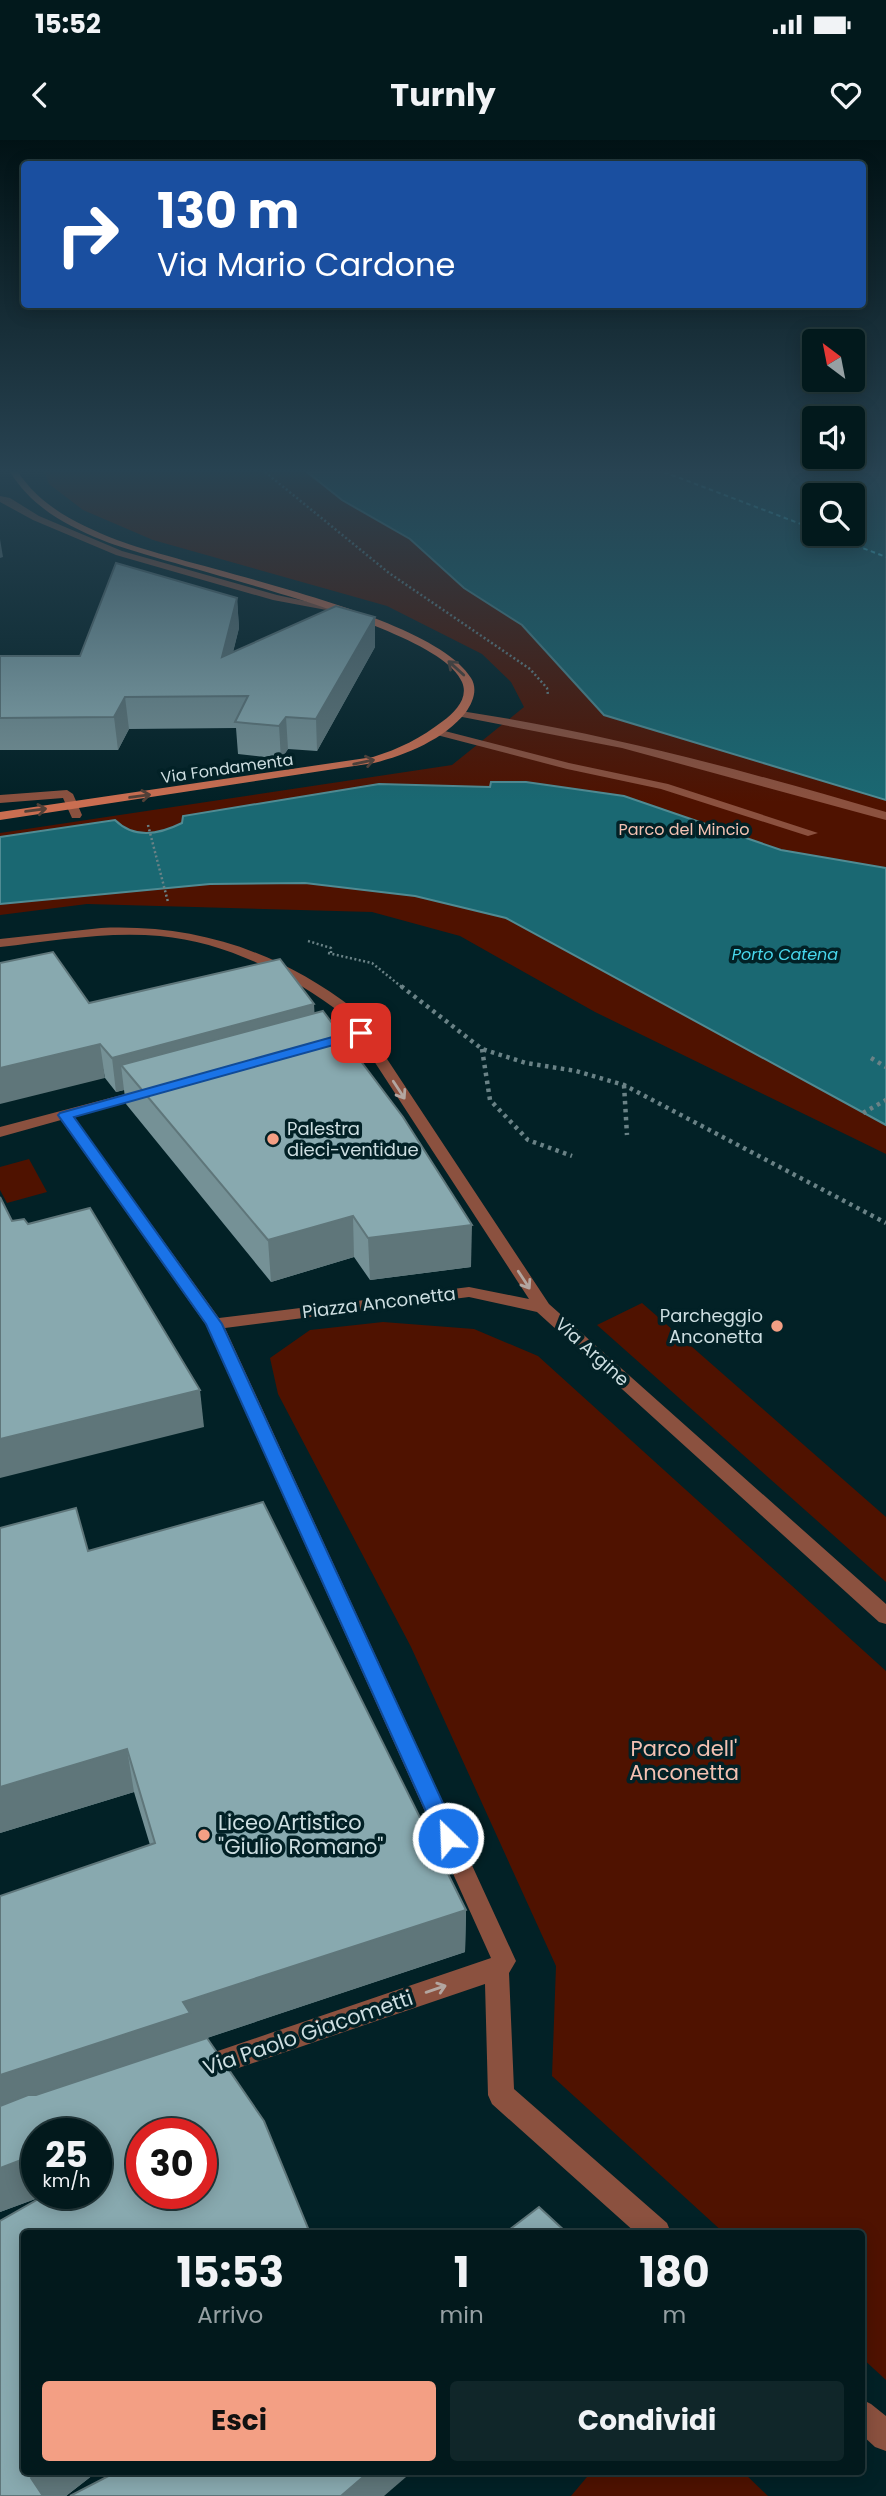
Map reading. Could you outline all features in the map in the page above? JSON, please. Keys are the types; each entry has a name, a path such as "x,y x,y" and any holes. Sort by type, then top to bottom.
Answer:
{"main road":[{"path":"247,582 337,609 410,638 457,667 465,677 469,689 467,703 461,714"},
{"name":"Via Fondamenta","path":"0,816 74,810 353,764 411,748 461,714"}],"street":[{"path":"220,582 276,598 337,609"},
{"path":"461,714 723,768 886,816"},
{"path":"437,732 472,738 568,766 664,786 812,833"},
{"path":"0,799 67,794 74,810"},
{"name":"Via Argine","path":"0,943 65,936 160,932 210,941 307,982 349,1012 355,1035 543,1308 886,1616"},
{"path":"0,1132 159,1089"},
{"path":"65,1115 214,1324 504,1961 497,1969 501,2095 654,2230"},
{"name":"Piazza Anconetta","path":"214,1324 469,1292 543,1308"},
{"name":"Via Paolo Giacometti","path":"178,2076 497,1969"},
{"path":"865,2418 886,2436"}],"path":[{"path":"402,582 530,669 547,688 548,697 536,716 500,720"},
{"path":"146,818 170,911"},
{"path":"572,1156 527,1140 490,1100 482,1049 526,1063 576,1070 624,1085 886,1223"},
{"path":"871,1058 886,1067"},
{"path":"624,1085 628,1135"},
{"path":"863,1113 886,1100"}],"green space":[{"name":"Parco del Mincio","path":"302,582 886,582 886,1154 595,1012 460,936 372,912 87,904 0,915 0,833 452,765 524,707 511,682 482,654 387,606"},
{"path":"29,1159 47,1192 7,1203 0,1190 0,1167"},
{"path":"642,1303 886,1517 886,1582 597,1325"},
{"name":"Parco dell' Anconetta","path":"383,1322 474,1329 538,1356 886,1671 886,2380 865,2361 865,2230 721,2230 552,2076 556,1966 411,1647 278,1394 270,1358 310,1330"},
{"path":"589,2475 746,2475 768,2496 571,2496"}],"water":[{"path":"457,582 886,582 886,800 604,715 522,625"},
{"name":"Porto Catena","path":"491,782 526,782 624,796 781,850 886,868 886,1125 506,918 415,896 305,883 210,884 0,904 0,837 115,820 130,830 156,832 182,823 183,816 379,784 490,787"}],"building":[{"path":"109,582 182,582 237,598 222,657 336,606 375,617 316,719 286,717 279,726 235,722 248,696 125,697 114,717 0,718 0,656 80,656"},
{"path":"53,952 89,1003 280,959 314,1004 112,1058 100,1044 0,1068 0,963"},
{"path":"323,1011 403,1117 472,1225 368,1238 353,1216 268,1240 121,1065"},
{"path":"0,1197 12,1221 24,1219 28,1224 90,1208 200,1390 0,1439"},
{"name":"Liceo Artistico \"Giulio Romano\"","path":"263,1502 466,1910 183,2002 190,2013 0,2075 0,1896 155,1843 127,1749 0,1787 0,1528 76,1508 88,1551"},
{"path":"207,2038 264,2121 309,2230 21,2230 21,2475 35,2475 31,2478 43,2496 0,2496 0,2221 21,2209 112,2209 112,2118 21,2118 21,2160 0,2168 0,2106"},
{"path":"539,2207 564,2230 509,2230"},
{"path":"110,2475 365,2475 341,2496 70,2496"}],"place":[{"name":"Palestra dieci-ventidue","path":"273,1139"},
{"name":"Parcheggio Anconetta","path":"777,1326"},
{"name":"Liceo Artistico \"Giulio Romano\"","path":"204,1835"}],"route":[{"path":"361,1033 65,1115 214,1324 448,1838"}]}
